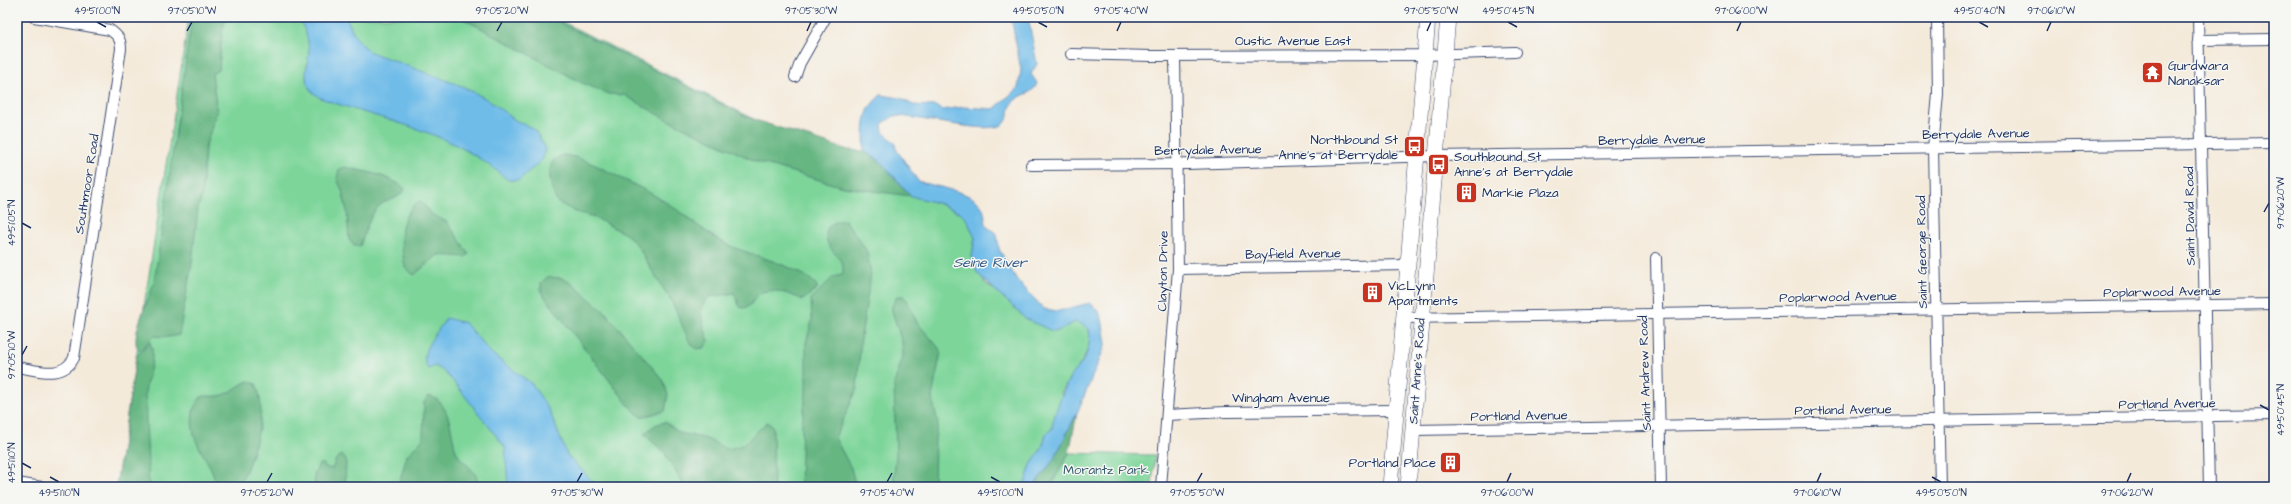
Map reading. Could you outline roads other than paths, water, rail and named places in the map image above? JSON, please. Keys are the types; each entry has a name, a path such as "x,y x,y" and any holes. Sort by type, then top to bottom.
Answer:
{"main road":[{"name":"Saint Anne's Road","path":"1390,487 1395,410 1428,17"},
{"name":"Saint Anne's Road","path":"1408,487 1421,319 1448,17"}],"street":[{"name":"Southmoor Road","path":"17,367 56,373 70,366 74,358 121,49 121,41 118,35 110,30 34,17"},
{"path":"795,77 800,63 826,17"},
{"name":"Saint George Road","path":"1937,17 1938,94 1933,148 1940,487"},
{"name":"Saint David Road","path":"2198,17 2209,487"},
{"path":"2198,40 2274,39"},
{"name":"Oustic Avenue East","path":"1071,54 1175,56 1425,55 1515,52"},
{"name":"Clayton Drive","path":"1161,487 1178,269 1175,164 1175,56"},
{"name":"Berrydale Avenue","path":"1031,164 1175,164 1416,158 1436,156 2274,143"},
{"name":"Saint Andrew Road","path":"1656,258 1656,313 1661,487"},
{"name":"Bayfield Avenue","path":"1178,269 1408,265"},
{"name":"Poplarwood Avenue","path":"1403,318 1421,319 1936,308 2274,304"},
{"name":"Wingham Avenue","path":"1167,415 1226,412 1395,410"},
{"name":"Portland Avenue","path":"1413,430 1660,427 2274,415"},
{"path":"17,483 42,487"}],"water":[{"path":"298,17 346,17 355,36 368,51 464,87 488,100 515,120 534,129 545,147 543,159 519,180 508,180 486,163 464,149 441,138 395,121 320,98 311,91 307,83 306,74 309,49 307,36"},
{"name":"Seine River","path":"1011,17 1028,17 1037,64 1031,74 1037,83 1030,92 1014,101 1005,123 998,127 970,127 894,116 882,124 883,132 895,143 896,149 918,181 962,193 978,202 983,209 986,226 997,234 999,249 1017,280 1044,309 1058,311 1090,303 1098,310 1102,318 1106,344 1077,413 1054,459 1033,487 1022,487 1031,465 1042,448 1046,434 1052,429 1057,409 1066,385 1072,374 1085,357 1089,343 1089,329 1082,324 1075,322 1058,331 1052,331 1026,319 977,273 972,256 975,238 967,220 959,212 941,204 911,196 880,161 864,151 865,120 867,113 870,107 881,95 900,98 913,105 936,106 941,110 964,107 994,109 1018,88 1021,70"},
{"path":"446,318 465,323 492,354 532,384 549,410 567,455 598,487 508,487 505,447 453,381 442,370 435,366 429,369 425,363 426,350 429,343"}],"place":[{"name":"Gurdwara Nanaksar","path":"2153,73"},
{"name":"Northbound St Anne's at Berrydale","path":"1414,147"},
{"name":"Southbound St Anne's at Berrydale","path":"1438,164"},
{"name":"Markie Plaza","path":"1466,193"},
{"name":"VicLynn Apartments","path":"1373,293"},
{"name":"Portland Place","path":"1451,463"}],"park label":[{"name":"Morantz Park","path":"1106,470"}]}
